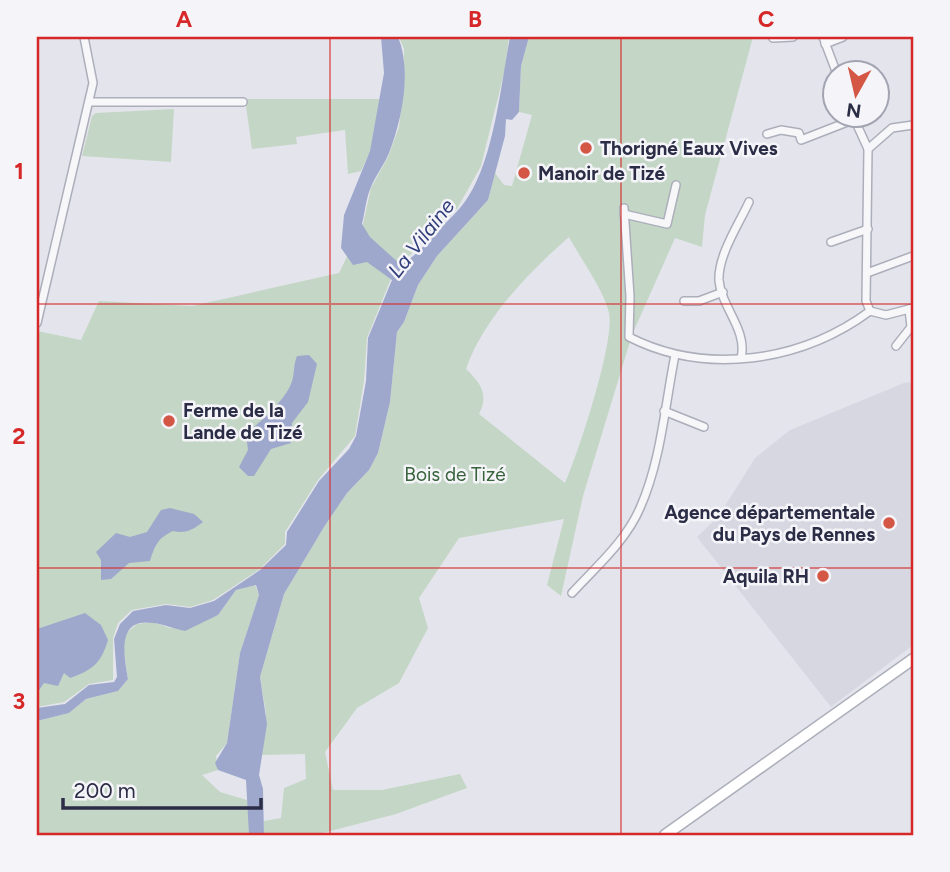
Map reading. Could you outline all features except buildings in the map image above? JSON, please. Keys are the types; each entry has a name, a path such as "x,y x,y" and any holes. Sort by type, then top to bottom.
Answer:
{"main road":[{"path":"665,835 913,659"}],"street":[{"path":"37,323 93,83 83,37"},
{"path":"773,38 793,37"},
{"path":"832,60 824,40 843,37"},
{"path":"89,102 243,102"},
{"path":"869,149 892,128 913,125"},
{"path":"767,134 782,130 799,133 801,140 824,130"},
{"path":"860,130 869,149 866,301 870,311"},
{"path":"676,185 667,224 624,211 630,296 629,337 675,355 715,359 741,358 792,351 853,324 870,311 886,314 911,309 911,327 896,346"},
{"path":"741,358 744,346 723,292 719,268 749,202"},
{"path":"831,242 868,229"},
{"path":"867,273 913,256"},
{"path":"684,300 699,301 723,292"},
{"path":"572,593 619,541 639,510 654,467 675,355"},
{"path":"664,411 704,428"}],"shaded area":[{"path":"913,382 913,645 831,707 697,537 718,517 755,458 790,430 904,383"}],"green space":[{"path":"399,37 509,37 505,69 481,166 457,209 401,264 390,281 367,338 364,381 355,436 318,480 285,532 285,544 260,569 213,600 190,607 166,604 132,610 118,623 113,638 113,680 89,684 64,702 37,707 37,331 81,340 99,301 192,306 339,273 363,224 371,188 388,157 399,127 404,49"},
{"name":"Bois de Tizé","path":"529,37 753,37 705,215 702,247 675,238 632,335 583,496 561,596 547,585 564,519 459,538 419,598 428,628 399,683 357,708 325,752 333,790 382,790 460,774 467,788 396,814 315,835 264,835 264,821 281,818 284,788 306,779 305,754 262,755 266,713 260,677 284,594 324,527 347,493 369,470 378,453 390,402 397,332 404,322 418,285 437,256 488,200 495,173 504,185 512,186 532,115 519,112 521,66","holes":["569,237 602,294 609,313 609,327 594,398 565,483 479,414 483,401 482,390 466,369 484,332 509,297"]},
{"path":"245,99 380,99 370,152 361,171 348,174 345,130 296,137 297,144 252,149"},
{"path":"174,109 171,162 82,156 92,116 96,113"},
{"path":"255,585 259,595 240,653 227,743 216,756 218,770 202,775 220,792 247,800 251,821 249,835 37,835 37,721 69,713 86,699 118,691 128,679 123,645 125,634 137,624 152,622 170,628 218,615 236,590"}],"water":[{"name":"La Vilaine","path":"381,37 398,37 404,65 404,95 394,140 369,191 362,224 370,237 401,265 424,246 457,211 477,181 500,98 510,37 529,37 521,66 519,112 512,120 506,119 505,136 488,200 437,256 418,285 404,322 397,332 390,402 378,453 369,470 347,493 324,527 284,594 260,677 267,724 259,775 263,789 264,835 249,835 246,780 218,770 215,763 227,743 240,653 259,595 256,585 236,590 218,615 185,631 153,623 133,626 125,640 124,650 128,679 118,691 86,699 69,713 37,721 37,708 65,704 89,685 114,682 117,677 114,639 120,624 133,611 166,605 190,608 214,601 260,570 286,545 287,532 319,481 349,449 356,436 366,381 368,338 392,280 367,262 353,265 341,248 344,215 370,151 384,73"},
{"path":"309,355 317,364 308,402 292,423 291,443 271,449 254,476 248,476 239,467 248,450 246,433 271,411 288,391 297,356"},
{"path":"170,508 194,514 203,522 189,531 173,531 164,536 150,561 129,563 111,579 101,580 101,560 96,552 116,533 130,537 147,532 161,510"},
{"path":"85,613 101,625 108,640 102,655 95,665 85,672 70,678 64,673 58,686 44,683 37,693 37,629"}],"place":[{"name":"Thorigné Eaux Vives","path":"586,148"},
{"name":"Manoir de Tizé","path":"524,173"},
{"name":"Ferme de la Lande de Tizé","path":"169,421"},
{"name":"Agence départementale du Pays de Rennes","path":"889,523"},
{"name":"Aquila RH","path":"823,576"}]}
